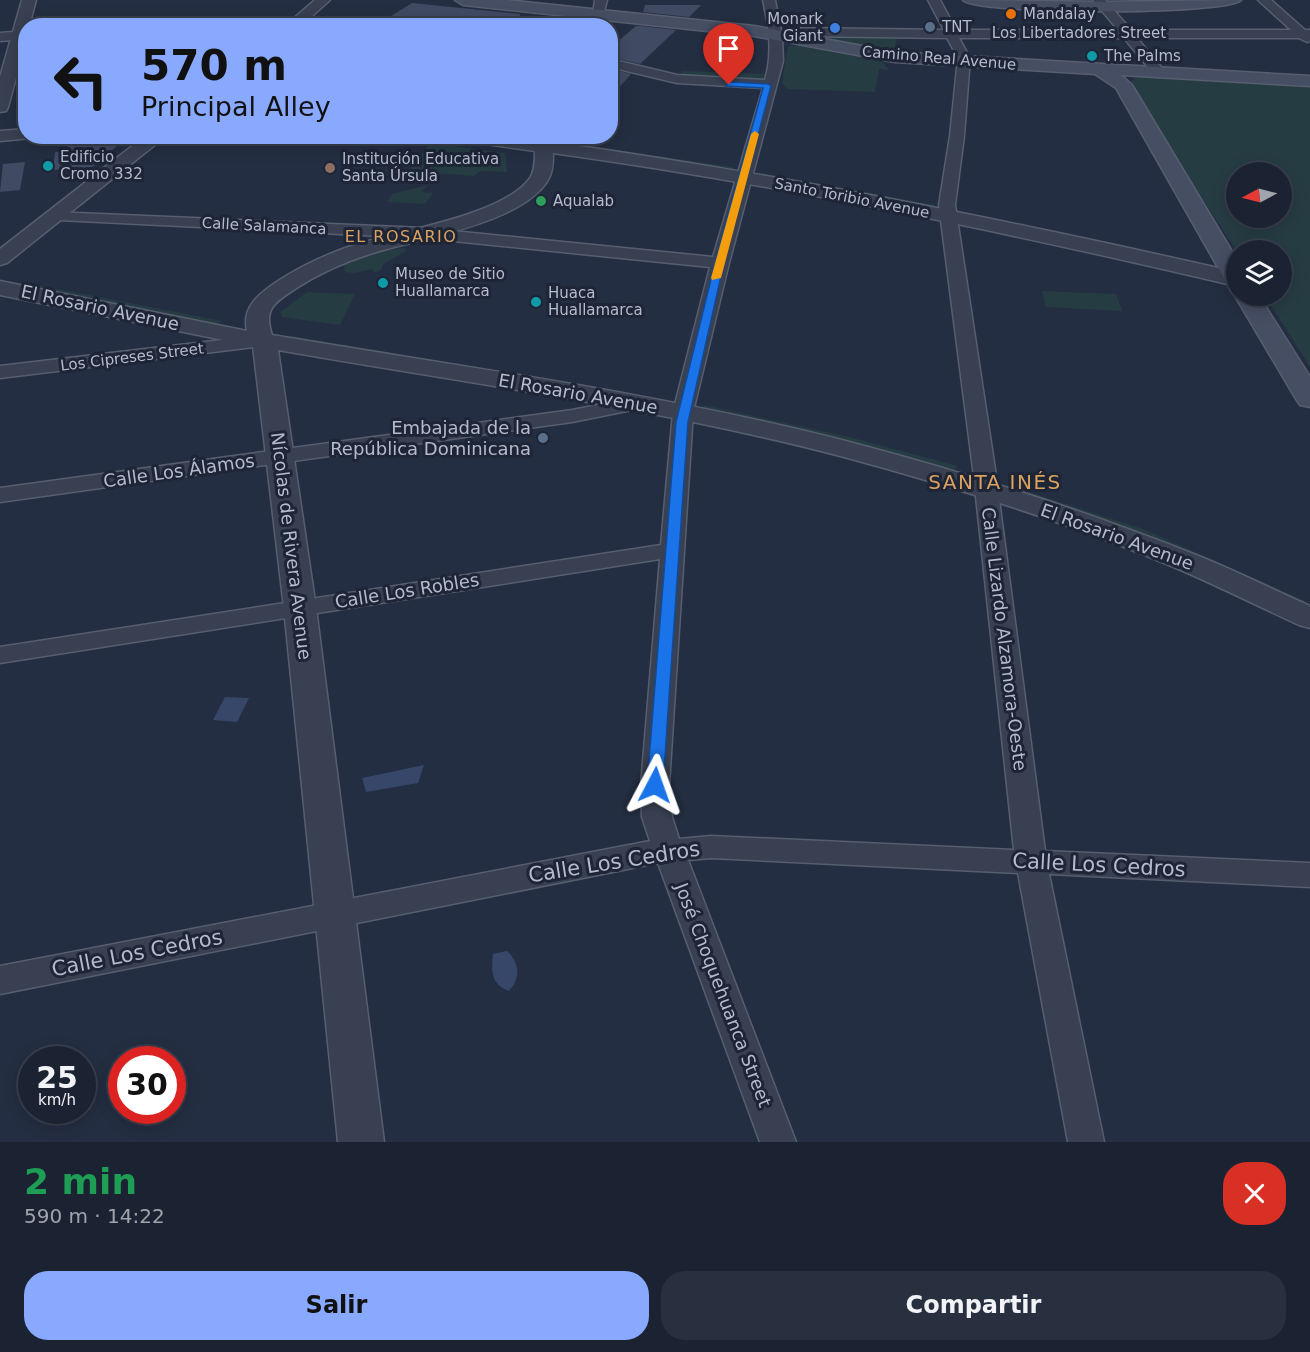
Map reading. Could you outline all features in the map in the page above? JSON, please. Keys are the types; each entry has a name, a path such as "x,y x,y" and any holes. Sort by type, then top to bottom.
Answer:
{"main road":[{"name":"Camino Real Avenue","path":"464,0 600,7 776,35 867,54 964,63 1310,81"},
{"path":"971,0 1101,3 1233,0"},
{"path":"1101,69 1123,85 1226,261"},
{"path":"1123,85 1129,78 1152,73"},
{"path":"1253,306 1310,399"}],"street":[{"path":"25,18 29,0"},
{"path":"302,18 323,0"},
{"name":"José Choquehuanca Street","path":"769,0 776,35 777,61 768,85 720,263 685,405 655,785 657,817 778,1142"},
{"path":"934,0 952,33 964,63"},
{"path":"1264,0 1307,36"},
{"path":"1101,3 1128,33 1152,73"},
{"name":"Los Libertadores Street","path":"776,35 804,32 1307,36"},
{"path":"0,37 18,35"},
{"path":"0,107 4,80 18,45"},
{"name":"Calle Lizardo Alzamora-Oeste","path":"964,63 948,211 985,479 1031,862 1086,1142"},
{"path":"618,66 654,78"},
{"path":"618,77 768,85"},
{"path":"0,136 18,135"},
{"path":"0,259 147,144"},
{"path":"423,234 483,214 529,190 542,175 545,144"},
{"name":"Santo Toribio Avenue","path":"570,144 745,172 948,211 1226,271"},
{"name":"Calle Salamanca","path":"59,215 359,239"},
{"path":"261,332 257,315 263,303 277,291 320,266 359,239 423,234 720,263"},
{"name":"El Rosario Avenue","path":"0,275 261,332 591,396 635,404 685,405"},
{"name":"El Rosario Avenue","path":"0,288 685,405 849,450 985,479 1131,519 1211,551 1310,596"},
{"name":"Los Cipreses Street","path":"0,372 261,332"},
{"name":"Nícolas de Rivera Avenue","path":"261,332 300,608 361,1142"},
{"path":"572,416 586,406 591,396"},
{"name":"Calle Los Álamos","path":"0,495 572,416 635,404"},
{"name":"El Rosario Avenue","path":"985,479 1194,565 1310,618"},
{"name":"Calle Los Robles","path":"0,655 672,550"},
{"name":"Calle Los Cedros","path":"0,980 644,853 711,847 1310,874"}],"shaded area":[{"path":"804,33 898,34 893,55 801,36"},
{"path":"788,46 803,46 883,62 889,70 879,69 875,92 787,89 782,83"},
{"path":"682,71 768,74 764,82 679,77 658,72 681,74"},
{"path":"1145,76 1310,84 1310,367 1271,306 1292,306 1292,240 1229,240 1127,84 1136,78"},
{"path":"429,144 438,144 505,153 507,172 481,171 474,176 409,171"},
{"path":"556,144 576,144 733,167 731,171"},
{"path":"757,172 935,205 934,211 754,176"},
{"path":"427,185 422,192 433,193 425,204 387,202 392,194"},
{"path":"405,248 406,251 383,264 381,270 374,273 372,269 355,273 345,272 344,264 382,251"},
{"path":"27,283 222,321 212,328 16,289"},
{"path":"1042,291 1116,294 1122,311 1046,307"},
{"path":"307,292 355,294 340,325 282,317 280,312"},
{"path":"291,336 664,399 660,405 285,341"},
{"path":"703,405 849,437 958,466 952,472 699,413"},
{"path":"1010,486 1143,529 1305,601 1298,609 1008,494"}],"water":[{"path":"225,697 249,698 237,722 213,720"},
{"path":"424,765 418,783 366,792 362,778"},
{"path":"507,951 517,966 516,981 509,991 499,985 493,977 492,966 493,954"}],"building":[{"path":"412,3 520,14 520,18 388,18"},
{"path":"645,5 701,5 689,17 643,12"},
{"path":"636,26 676,30 640,64 618,59 618,41"},
{"path":"618,71 631,74 618,89"},
{"path":"68,144 120,144 91,168 53,170 55,152 67,151"},
{"path":"25,162 20,190 0,192 3,164"}],"slow traffic":[{"path":"716,278 755,134"}],"place":[{"name":"Mandalay","path":"1011,14"},
{"name":"TNT","path":"930,27"},
{"name":"Monark Giant","path":"835,28"},
{"name":"The Palms","path":"1092,56"},
{"name":"Edificio Cromo 332","path":"48,166"},
{"name":"Institución Educativa Santa Úrsula","path":"330,168"},
{"name":"Aqualab","path":"541,201"},
{"name":"Museo de Sitio Huallamarca","path":"383,283"},
{"name":"Huaca Huallamarca","path":"536,302"},
{"name":"Embajada de la República Dominicana","path":"543,438"}],"district":[{"name":"EL ROSARIO","path":"401,236"},
{"name":"SANTA INÉS","path":"995,482"}],"route":[{"path":"655,785 682,422 720,263 768,86 729,85"}]}
